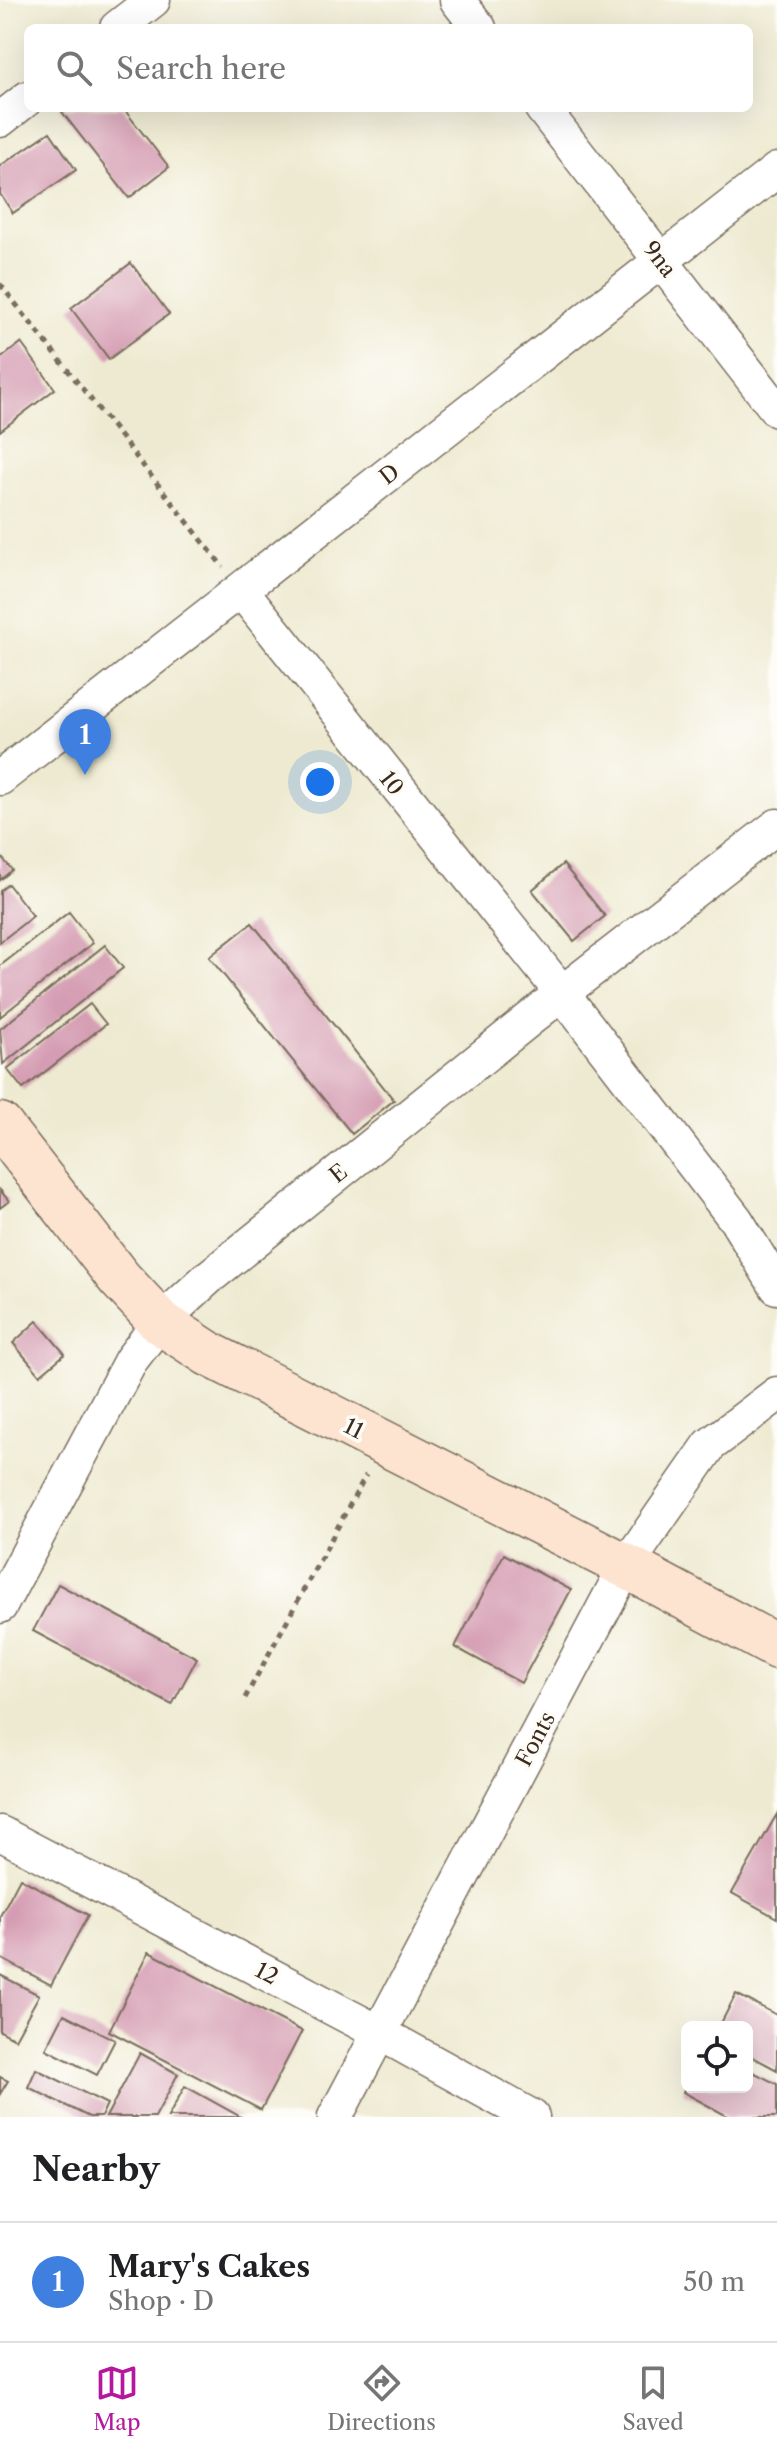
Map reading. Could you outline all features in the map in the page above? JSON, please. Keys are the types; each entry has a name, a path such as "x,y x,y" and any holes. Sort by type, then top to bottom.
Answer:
{"street":[{"path":"122,24 153,0"},
{"path":"457,0 476,24"},
{"path":"0,120 24,101"},
{"name":"9na","path":"545,112 777,410"},
{"name":"D","path":"0,778 777,170"},
{"name":"10","path":"241,590 562,993 736,1220 777,1287"},
{"name":"E","path":"0,1606 131,1360 160,1322 208,1278 562,993 777,826"},
{"name":"11","path":"0,1125 119,1278 160,1322 209,1354 626,1566 777,1647"},
{"name":"Fonts","path":"335,2117 626,1566 710,1445 777,1394"},
{"name":"12","path":"0,1833 380,2033 532,2117"}],"path":[{"path":"0,284 241,590"},
{"path":"245,1698 384,1443"}],"building":[{"path":"62,112 126,112 169,167 129,198"},
{"path":"50,132 76,170 13,213 0,194 0,166"},
{"path":"131,263 169,314 109,359 71,308"},
{"path":"21,343 55,389 0,431 0,359"},
{"path":"0,855 12,870 0,880"},
{"path":"563,864 605,916 574,941 532,890"},
{"path":"8,884 33,916 0,942 0,891"},
{"path":"69,912 93,943 0,1017 0,966"},
{"path":"252,923 394,1100 352,1134 209,957"},
{"path":"105,945 123,968 3,1064 0,1029"},
{"path":"90,1004 106,1024 23,1089 7,1069"},
{"path":"0,1190 9,1201 0,1208"},
{"path":"37,1321 65,1354 40,1375 13,1343"},
{"path":"504,1554 571,1590 521,1683 455,1647"},
{"path":"58,1584 197,1658 172,1705 33,1631"},
{"path":"777,1814 777,1918 732,1893"},
{"path":"20,1878 88,1915 51,1985 0,1958 0,1916"},
{"path":"149,1952 302,2031 261,2110 109,2031"},
{"path":"0,1975 39,1995 15,2039 0,2031"},
{"path":"736,1994 777,2015 777,2070 753,2057 753,2021 722,2021"},
{"path":"64,2014 115,2040 97,2075 46,2049"},
{"path":"140,2053 178,2074 155,2117 106,2117"},
{"path":"36,2069 107,2104 101,2117 89,2117 28,2087"},
{"path":"753,2072 777,2084 777,2117 729,2117 685,2093 753,2093"},
{"path":"0,2077 8,2081 0,2094"},
{"path":"185,2086 241,2117 168,2117"}],"place":[{"name":"Mary's Cakes","path":"85,775"}]}
